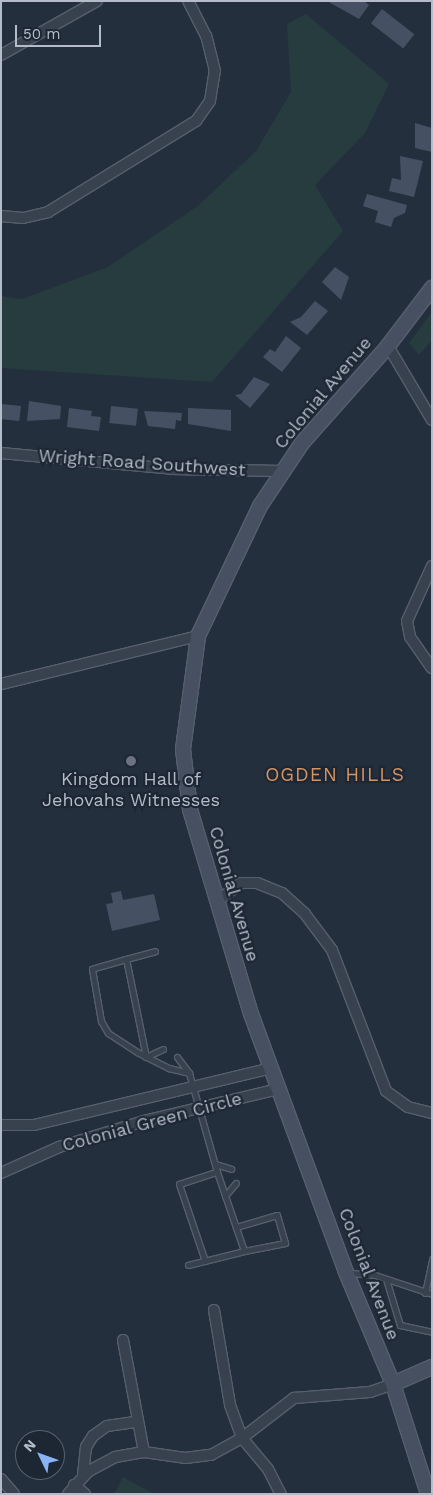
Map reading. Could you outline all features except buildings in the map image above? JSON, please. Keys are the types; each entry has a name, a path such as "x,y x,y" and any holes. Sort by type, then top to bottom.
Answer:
{"main road":[{"name":"Colonial Avenue","path":"428,1494 393,1384 346,1272 278,1090 216,902 190,809 183,748 198,636 230,563 282,471 322,418 388,346 432,288"},
{"path":"393,1384 432,1367"}],"street":[{"path":"1,55 97,1"},
{"path":"1,216 23,218 48,212 196,121 210,101 215,71 206,36 188,1"},
{"path":"388,346 432,420"},
{"name":"Wright Road Southwest","path":"1,453 172,469 282,471"},
{"path":"432,566 407,621 410,637 432,668"},
{"path":"1,684 198,636"},
{"path":"216,902 241,883 256,883 282,893 305,914 332,950 386,1091 408,1107 432,1113"},
{"name":"Colonial Green Circle","path":"2,1124 34,1126 271,1068"},
{"name":"Colonial Green Circle","path":"1,1173 59,1147 198,1108 278,1090"},
{"path":"214,1310 230,1405 242,1438 268,1469 281,1494"},
{"path":"123,1340 144,1452"},
{"path":"68,1494 84,1475 115,1457 144,1452 197,1458 225,1450 302,1396 370,1392 393,1384"},
{"path":"84,1475 86,1447 93,1436 107,1426 137,1422"},
{"path":"1,1478 14,1494"},
{"path":"74,1485 85,1494"}],"lane":[{"path":"154,951 92,969 101,1021 119,1042 146,1057 188,1073"},
{"path":"126,959 146,1057"},
{"path":"146,1057 163,1049"},
{"path":"178,1057 194,1087 198,1108 217,1172 244,1251"},
{"path":"215,1164 230,1169"},
{"path":"205,1261 180,1184 217,1172"},
{"path":"226,1196 236,1183"},
{"path":"188,1265 285,1243 277,1216 236,1227"},
{"path":"425,1293 430,1259"},
{"path":"346,1272 386,1279 432,1294"},
{"path":"386,1279 400,1325 432,1332"}],"green space":[{"path":"306,14 389,84 365,133 315,185 343,231 212,382 1,368 1,296 22,299 108,267 199,205 256,151 291,92 287,24"},
{"path":"432,312 432,340 419,355 409,343"},
{"path":"123,1477 154,1494 114,1494"}],"place":[{"name":"Kingdom Hall of Jehovahs Witnesses","path":"131,761"}],"district":[{"name":"OGDEN HILLS","path":"335,775"}]}
